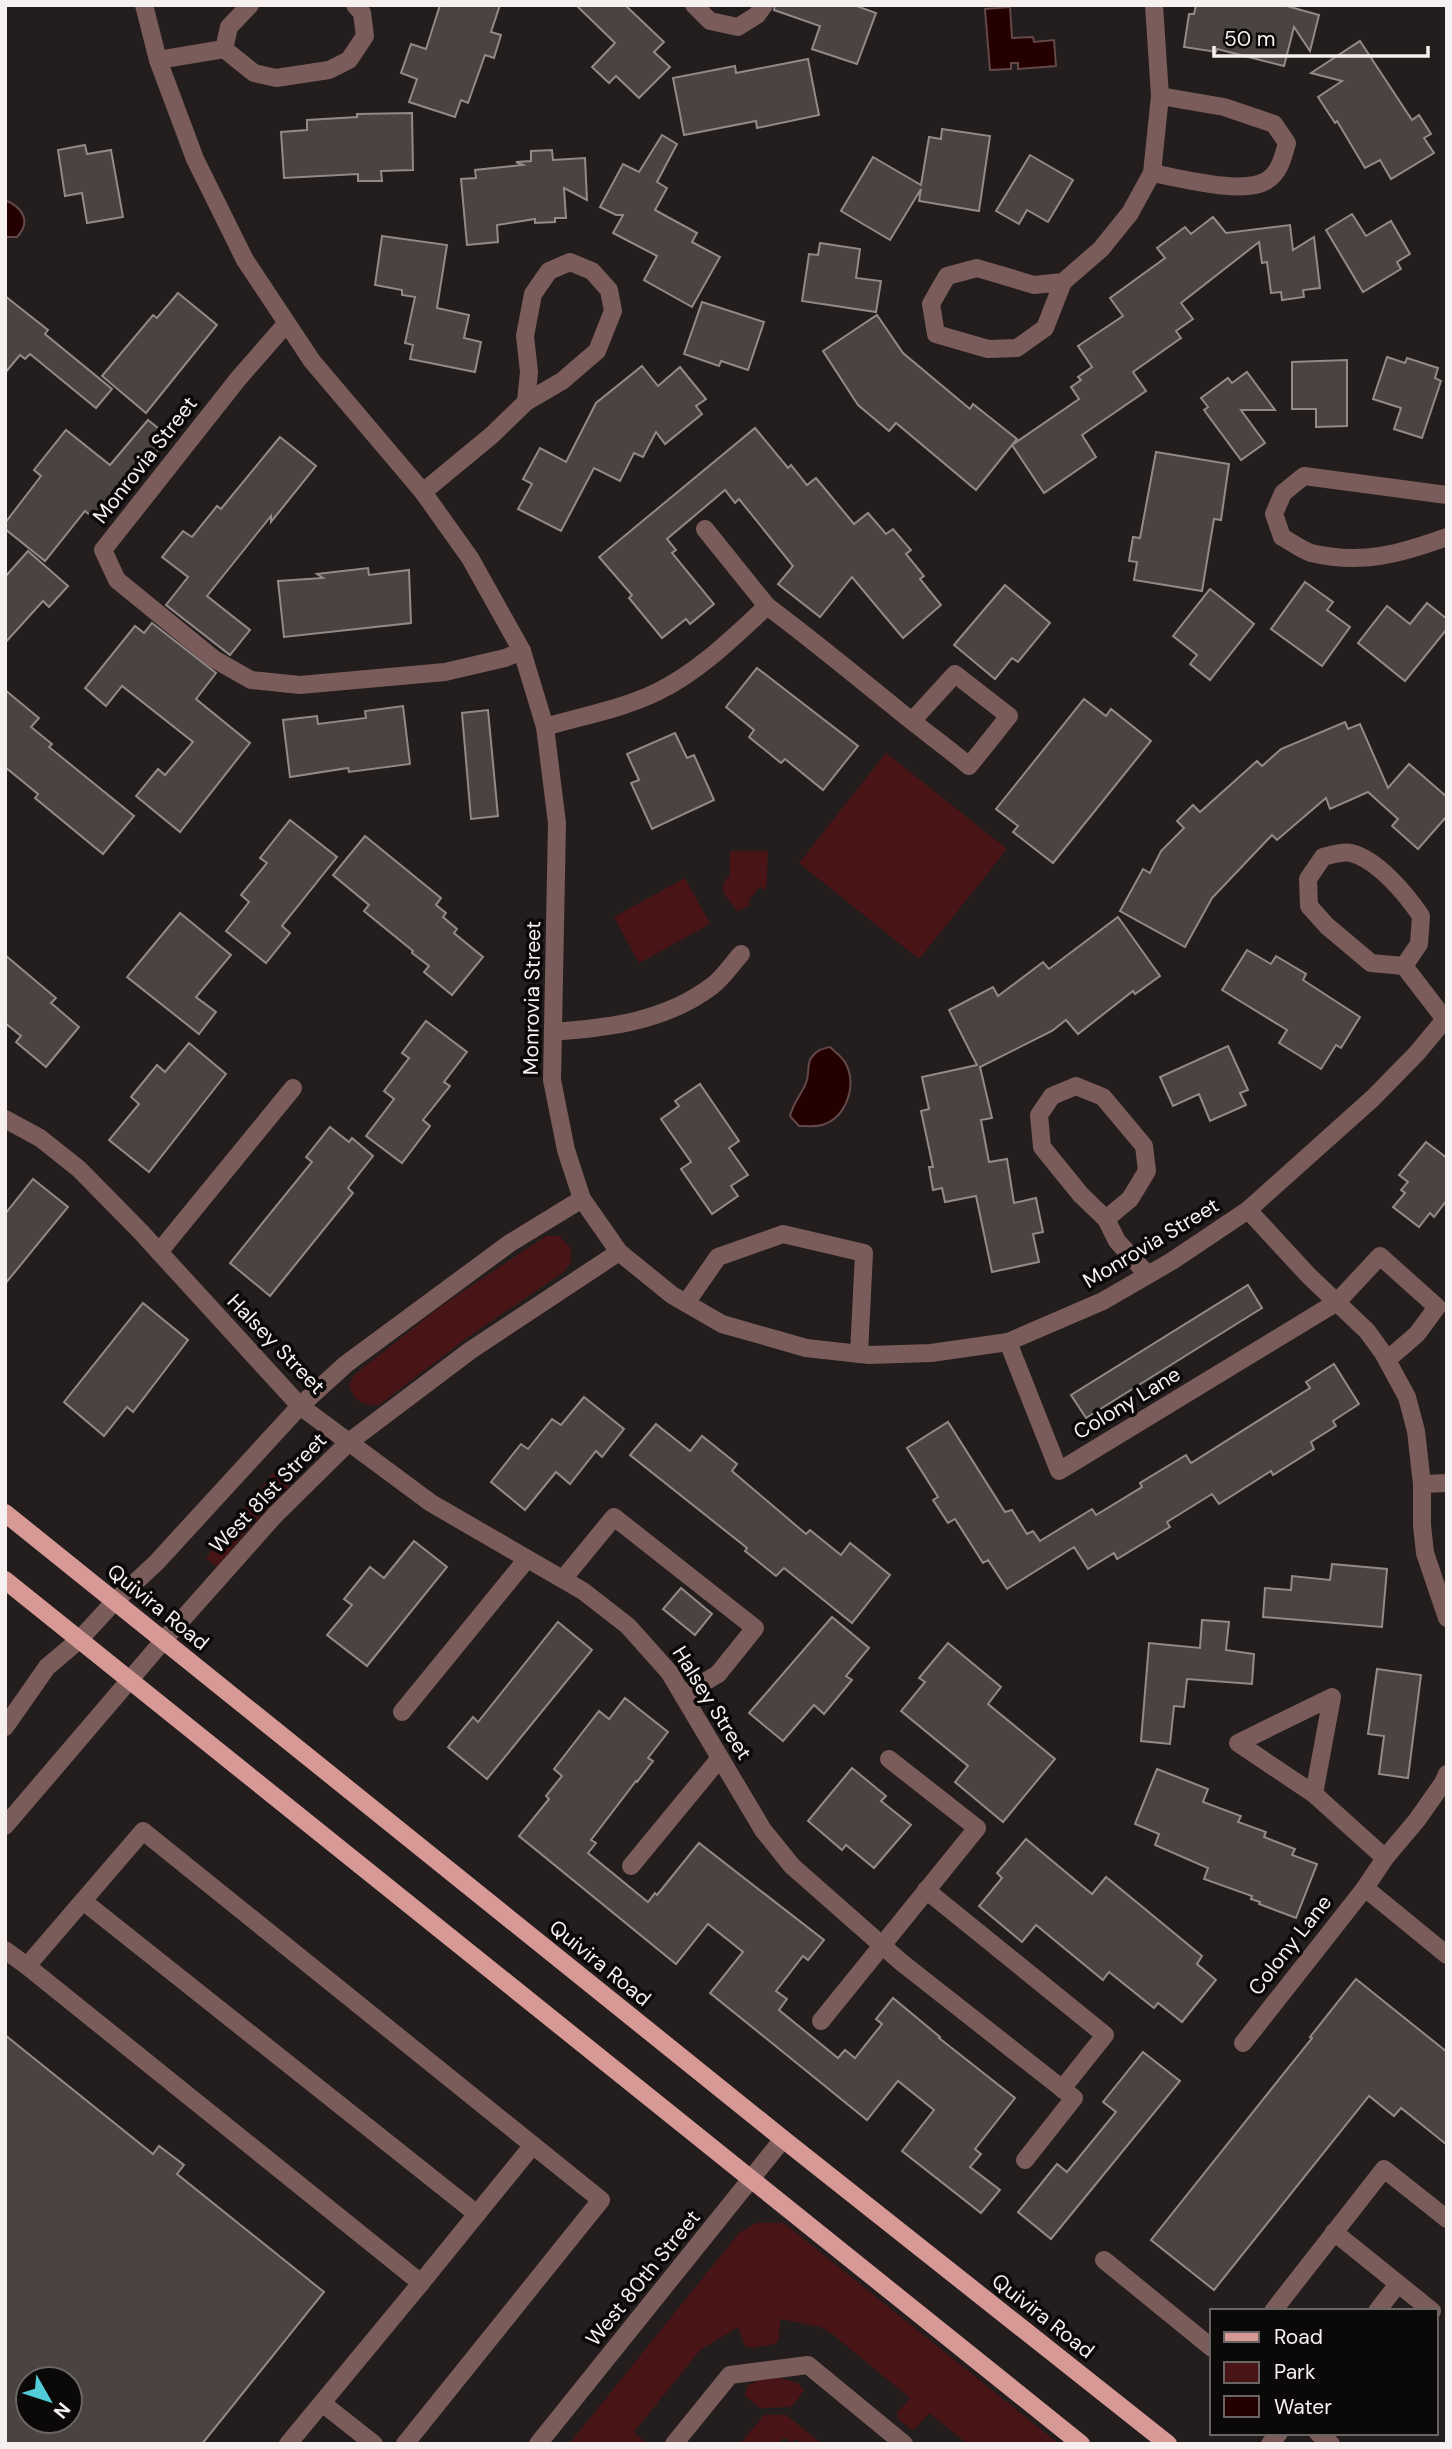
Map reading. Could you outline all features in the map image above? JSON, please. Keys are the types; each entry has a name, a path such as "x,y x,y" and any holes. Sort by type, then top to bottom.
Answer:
{"main road":[{"name":"Quivira Road","path":"5,1513 783,2139 1168,2444"},
{"path":"5,1580 1081,2444"}],"street":[{"name":"Monrovia Street","path":"144,5 158,60 195,159 244,260 312,362 423,492 470,558 522,652 545,727 557,823 552,1080 566,1150 582,1199 619,1252 685,1303 722,1324 806,1348 859,1354 931,1353 1008,1342 1104,1301 1172,1261 1248,1210 1373,1098 1446,1020"},
{"path":"224,49 229,27 250,5"},
{"path":"158,60 224,49 254,73 276,78 329,70 349,60 365,36 362,13 355,5"},
{"path":"694,5 710,21 738,27 757,15 764,5"},
{"path":"1063,282 1034,285 977,268 947,276 931,304 936,334 988,349 1017,348 1045,328 1063,282 1101,249 1130,213 1152,173 1160,96 1154,5"},
{"path":"1152,173 1241,187 1266,181 1280,167 1287,143 1274,124 1224,107 1160,96"},
{"path":"423,492 492,435 526,402 562,381 597,351 613,311 609,290 592,271 570,262 549,271 533,294 525,336 529,372 526,402"},
{"name":"Monrovia Street","path":"286,324 238,379 103,550 117,580 214,659 251,680 300,685 445,672 522,652"},
{"path":"1447,495 1304,476 1283,492 1274,514 1282,537 1309,552 1355,560 1408,551 1447,537"},
{"path":"705,529 767,607 969,766 1009,716 955,674 912,721"},
{"path":"545,727 630,703 658,691 695,668 767,607"},
{"path":"1404,966 1419,944 1422,915 1404,892 1370,863 1349,852 1323,857 1308,879 1309,906 1327,926 1371,963 1404,966 1446,1020"},
{"path":"553,1032 604,1028 643,1020 674,1007 713,985 741,954"},
{"path":"1106,1219 1130,1199 1147,1171 1144,1146 1103,1097 1076,1086 1052,1096 1039,1115 1042,1147 1081,1195 1106,1219 1117,1241 1147,1274"},
{"path":"159,1252 293,1088"},
{"name":"Halsey Street","path":"5,1119 40,1138 79,1169 300,1406 430,1503 583,1591 628,1626 669,1672 763,1830 792,1866 881,1945 1068,2093"},
{"name":"West 81st Street","path":"5,1727 47,1667 79,1640 115,1601 156,1563 300,1406 346,1364 510,1243 582,1199"},
{"path":"1248,1210 1309,1276 1367,1331 1407,1397 1416,1431 1425,1553 1447,1618"},
{"path":"685,1303 718,1256 783,1234 864,1253 859,1354"},
{"name":"West 81st Street","path":"5,1826 275,1515 349,1442 471,1350 619,1252"},
{"path":"1337,1302 1381,1256 1437,1307 1417,1334 1387,1360"},
{"name":"Colony Lane","path":"1008,1342 1059,1471 1337,1302"},
{"path":"1422,1484 1447,1483"},
{"path":"563,1579 614,1517 755,1628 718,1674 682,1695"},
{"path":"402,1712 527,1559"},
{"path":"1314,1794 1332,1697 1238,1743 1314,1794 1385,1857"},
{"path":"631,1866 720,1758"},
{"path":"821,2021 977,1828 889,1759"},
{"name":"Colony Lane","path":"1243,2043 1365,1888 1385,1857 1417,1820 1447,1774"},
{"path":"27,1966 143,1831 601,2200 405,2444"},
{"path":"1365,1888 1447,1955"},
{"path":"926,1890 1105,2035 1025,2160"},
{"path":"83,1901 477,2214"},
{"path":"5,1950 421,2283"},
{"name":"West 80th Street","path":"538,2444 783,2139"},
{"path":"288,2444 533,2145"},
{"path":"1275,2309 1384,2169 1447,2219"},
{"path":"1335,2232 1430,2309"},
{"path":"1104,2260 1210,2345"},
{"path":"1379,2309 1398,2284"},
{"path":"674,2444 730,2375 808,2365 904,2444"},
{"path":"322,2403 374,2444"}],"green space":[{"path":"886,753 1007,849 919,959 799,863"},
{"path":"730,851 768,851 766,891 760,886 748,902 751,905 737,911 723,890 730,875"},
{"path":"685,878 710,924 639,963 614,917"},
{"path":"546,1236 560,1236 571,1249 571,1262 565,1271 464,1340 379,1405 368,1405 356,1399 349,1385 354,1375 440,1307"},
{"path":"273,1473 289,1486 217,1567 206,1558"},
{"path":"756,2223 784,2223 1059,2444 968,2444 929,2413 915,2429 911,2429 899,2420 897,2413 910,2398 831,2333 821,2327 780,2319 779,2339 775,2344 751,2348 745,2346 738,2327 700,2350 634,2432 647,2444 569,2444 739,2233"},
{"path":"776,2377 798,2383 804,2391 791,2407 760,2408 745,2396 747,2386 761,2379"},
{"path":"764,2415 786,2415 822,2444 802,2444 795,2439 791,2443 784,2437 778,2444 740,2444"}],"water":[{"path":"1010,7 1012,38 1033,37 1034,42 1054,40 1056,66 1018,69 1018,63 1011,63 1011,69 990,70 985,9"},
{"path":"5,200 16,206 23,215 24,225 17,237 5,237"},
{"path":"830,1047 843,1059 849,1073 850,1091 847,1100 837,1116 830,1121 819,1126 799,1126 790,1116 807,1080 810,1061 817,1052"}],"building":[{"path":"440,5 500,5 491,32 501,35 494,58 485,55 468,103 461,100 455,117 409,102 417,79 401,73 411,44 426,49"},
{"path":"576,5 625,5 664,42 654,52 670,67 639,98 616,76 609,83 592,67 615,43"},
{"path":"775,5 854,5 876,13 857,64 812,49 820,26 774,10"},
{"path":"1196,5 1283,5 1319,15 1310,51 1294,27 1284,66 1217,49 1216,52 1184,47 1189,14 1194,14"},
{"path":"1360,41 1412,120 1419,115 1431,134 1424,138 1434,153 1391,179 1380,160 1365,168 1337,121 1335,123 1318,97 1342,81 1311,73"},
{"path":"808,59 819,115 757,128 756,121 684,135 673,78 735,66 736,73"},
{"path":"412,113 413,170 381,171 382,181 358,181 358,174 284,178 281,132 307,130 307,120 357,117 357,114"},
{"path":"942,129 990,136 979,211 919,201 921,189 890,240 841,211 873,157 921,185 929,137 941,139"},
{"path":"662,135 677,144 657,182 667,188 655,210 697,233 692,242 720,257 692,307 644,280 657,256 613,233 623,215 616,215 600,207 623,164 639,172"},
{"path":"85,145 87,154 111,150 123,217 87,223 82,193 65,196 58,150"},
{"path":"552,150 553,160 585,158 587,200 564,188 566,218 555,218 555,222 535,223 535,219 497,225 498,242 467,245 461,179 476,178 475,170 523,165 516,162 531,161 531,151"},
{"path":"1030,155 1073,180 1048,222 1027,210 1019,224 996,211"},
{"path":"1352,214 1366,236 1391,221 1410,254 1397,262 1401,269 1363,292 1326,230"},
{"path":"1213,217 1226,233 1290,225 1293,250 1314,237 1320,288 1303,290 1304,297 1282,300 1281,292 1271,293 1267,262 1262,263 1259,242 1181,303 1193,319 1176,331 1181,338 1133,372 1146,391 1082,435 1096,457 1044,493 1012,445 1079,399 1071,387 1081,380 1078,377 1092,367 1078,346 1123,316 1110,298 1165,258 1157,248 1185,227 1191,234"},
{"path":"382,236 447,245 437,308 469,315 464,338 481,342 475,372 410,359 413,345 405,343 415,297 402,295 402,290 375,285"},
{"path":"820,243 860,249 856,278 881,281 876,312 802,301 809,254 818,255"},
{"path":"178,293 217,325 146,413 102,376 153,315 157,318"},
{"path":"5,296 48,330 45,334 112,389 96,408 30,354 25,359 20,355 5,373"},
{"path":"702,302 764,322 748,370 721,361 719,366 684,354"},
{"path":"877,315 903,353 970,409 973,404 1017,439 976,490 896,423 889,431 858,405 823,351"},
{"path":"1387,357 1405,363 1407,358 1438,368 1435,378 1441,381 1422,438 1394,429 1401,408 1373,399"},
{"path":"1347,360 1347,426 1316,427 1316,409 1292,409 1292,362"},
{"path":"642,366 658,386 680,367 706,399 696,406 702,414 665,444 656,432 643,457 634,453 620,481 594,468 561,531 518,509 532,484 523,479 540,448 566,462 596,403"},
{"path":"1247,372 1275,410 1241,410 1265,443 1241,460 1204,410 1208,407 1201,398 1228,378 1232,383"},
{"path":"148,420 169,437 155,454 152,452 97,521 85,511 45,561 5,529 5,523 41,476 34,470 66,430 110,465"},
{"path":"755,428 788,468 791,465 807,485 816,478 854,524 868,513 886,534 893,529 911,550 906,554 924,576 920,579 941,605 903,638 852,577 820,617 778,584 793,566 739,499 735,503 725,490 667,539 676,550 672,553 714,604 690,624 686,619 662,638 629,598 632,595 599,557"},
{"path":"280,437 316,466 271,522 271,516 207,596 250,630 230,655 166,605 188,577 162,557 183,531 192,537 217,506 221,509"},
{"path":"1156,452 1229,464 1221,520 1214,519 1202,591 1134,580 1137,562 1129,561 1133,537 1140,538"},
{"path":"28,551 68,586 49,607 43,601 5,643 5,577"},
{"path":"368,568 369,575 409,570 411,623 284,637 278,581 323,578 317,574"},
{"path":"1305,582 1333,602 1327,610 1350,627 1322,666 1271,629"},
{"path":"1005,585 1050,623 1018,662 1012,658 995,679 954,645"},
{"path":"1210,589 1254,624 1210,680 1190,664 1197,655 1173,636"},
{"path":"1427,603 1447,619 1447,629 1405,681 1358,643 1387,606 1410,624"},
{"path":"152,623 216,673 196,699 250,743 180,832 136,796 158,769 165,775 193,742 122,686 106,706 85,688 135,626 144,633"},
{"path":"757,668 858,746 823,790 785,759 781,763 749,737 754,730 726,707"},
{"path":"5,690 39,718 31,727 52,744 49,747 134,816 103,854 35,798 38,794 5,767"},
{"path":"1084,699 1106,716 1111,709 1151,741 1053,863 1013,832 1018,826 996,809"},
{"path":"403,706 410,764 349,772 348,768 290,777 283,720 317,716 318,724 366,718 365,711"},
{"path":"488,710 498,816 471,819 462,713"},
{"path":"1345,722 1348,729 1360,724 1388,788 1409,764 1447,797 1447,816 1418,849 1392,826 1398,819 1368,792 1330,809 1326,798 1277,840 1272,835 1212,898 1185,947 1120,911 1143,869 1150,873 1161,851 1184,828 1177,821 1193,805 1200,812 1257,761 1262,766 1281,749"},
{"path":"675,733 687,758 694,755 714,800 652,829 631,783 639,780 627,754"},
{"path":"290,820 337,857 282,926 290,933 266,963 226,931 249,902 241,895 267,863 260,858"},
{"path":"365,836 441,898 436,905 446,913 443,917 457,929 454,933 483,957 452,995 424,972 429,966 364,911 369,905 333,875"},
{"path":"180,913 231,955 196,997 216,1012 199,1034 127,977"},
{"path":"1118,917 1160,976 1135,994 1133,991 1078,1034 1066,1020 1052,1031 980,1067 992,1118 981,1120 989,1162 1007,1159 1014,1203 1036,1198 1043,1232 1033,1234 1039,1262 992,1272 976,1196 945,1202 942,1188 933,1190 929,1167 933,1167 921,1111 929,1109 922,1077 977,1065 949,1010 993,987 998,996 1043,962 1049,969"},
{"path":"1247,950 1271,964 1276,956 1306,974 1303,980 1360,1017 1341,1048 1336,1045 1321,1069 1279,1043 1287,1030 1222,990"},
{"path":"5,955 56,998 51,1003 79,1027 46,1067 16,1042 21,1036 5,1023"},
{"path":"426,1021 467,1052 444,1082 450,1086 423,1120 430,1126 402,1163 366,1136 394,1099 384,1091 409,1058 402,1053"},
{"path":"189,1043 226,1074 149,1172 109,1140 139,1104 131,1097 157,1065 165,1072"},
{"path":"1228,1046 1248,1090 1240,1093 1246,1105 1210,1121 1199,1094 1173,1106 1160,1077"},
{"path":"700,1084 739,1141 729,1148 748,1175 731,1186 738,1196 712,1214 681,1169 691,1162 661,1119 679,1106 675,1101"},
{"path":"330,1127 349,1142 352,1138 373,1156 348,1188 353,1193 270,1296 230,1263 312,1162 306,1157"},
{"path":"1426,1142 1447,1158 1447,1200 1434,1217 1430,1213 1419,1227 1393,1207 1405,1193 1401,1190 1408,1182 1399,1175"},
{"path":"33,1179 68,1207 5,1284 5,1214"},
{"path":"1248,1285 1262,1308 1086,1418 1071,1395"},
{"path":"143,1303 188,1340 133,1412 127,1407 104,1436 64,1402"},
{"path":"1334,1364 1359,1404 1333,1421 1336,1426 1311,1442 1314,1449 1273,1475 1271,1471 1219,1504 1212,1494 1167,1522 1170,1527 1117,1559 1114,1553 1088,1569 1074,1547 1007,1589 988,1560 983,1563 955,1519 948,1523 933,1500 938,1497 907,1448 948,1422 1005,1512 1012,1510 1027,1534 1033,1531 1040,1541 1092,1509 1096,1515 1142,1487 1140,1483 1186,1455 1191,1463 1310,1388 1306,1382"},
{"path":"584,1397 624,1429 602,1457 596,1451 570,1484 556,1472 525,1510 491,1482 521,1444 528,1449 552,1419 561,1425"},
{"path":"656,1424 690,1451 702,1436 737,1464 732,1471 806,1534 810,1530 841,1555 850,1543 890,1575 852,1623 784,1568 776,1576 745,1551 747,1548 630,1455"},
{"path":"414,1541 447,1567 367,1666 327,1635 352,1605 344,1599 370,1567 384,1578"},
{"path":"1332,1564 1387,1569 1382,1627 1263,1617 1265,1588 1291,1590 1292,1576 1330,1580"},
{"path":"681,1588 712,1614 695,1635 663,1609"},
{"path":"832,1617 869,1648 846,1676 852,1680 824,1714 814,1705 783,1741 749,1713"},
{"path":"1202,1620 1229,1622 1226,1650 1254,1654 1252,1684 1187,1679 1184,1707 1174,1706 1170,1744 1141,1741 1149,1643 1200,1648"},
{"path":"558,1622 592,1650 487,1779 448,1747 473,1717 478,1722"},
{"path":"948,1643 1001,1687 988,1704 1055,1759 1003,1822 955,1782 968,1766 901,1711 925,1682 919,1678"},
{"path":"1377,1669 1421,1675 1408,1778 1379,1774 1384,1736 1368,1734"},
{"path":"625,1698 668,1732 648,1758 653,1761 591,1840 596,1843 588,1853 648,1902 655,1893 657,1895 699,1843 824,1940 808,1960 803,1956 776,1991 787,1999 779,2010 838,2058 845,2050 855,2058 882,2024 876,2019 893,1998 1015,2098 975,2149 981,2154 970,2167 1000,2190 981,2213 902,2151 934,2110 898,2081 867,2120 710,1993 743,1952 708,1924 676,1964 519,1836 549,1799 546,1796 562,1776 554,1769 599,1711 609,1719"},
{"path":"852,1768 886,1796 881,1801 911,1825 874,1868 846,1845 842,1850 808,1821"},
{"path":"1157,1769 1208,1789 1203,1802 1241,1816 1238,1822 1266,1832 1264,1837 1295,1849 1292,1855 1317,1864 1296,1918 1259,1904 1260,1902 1251,1899 1252,1896 1204,1879 1208,1868 1155,1845 1159,1834 1135,1824"},
{"path":"1026,1839 1092,1894 1106,1877 1202,1956 1197,1964 1216,1980 1182,2022 1158,2003 1154,2008 1109,1972 1103,1980 1036,1925 1022,1942 979,1906 1002,1878 997,1873"},
{"path":"1356,1979 1447,2052 1447,2145 1401,2108 1394,2116 1369,2096 1214,2290 1151,2240"},
{"path":"5,2035 153,2154 159,2146 184,2165 177,2174 324,2292 202,2444 5,2444"},
{"path":"1143,2052 1180,2081 1051,2239 1018,2212 1057,2164 1067,2172 1116,2112 1103,2102"}]}
